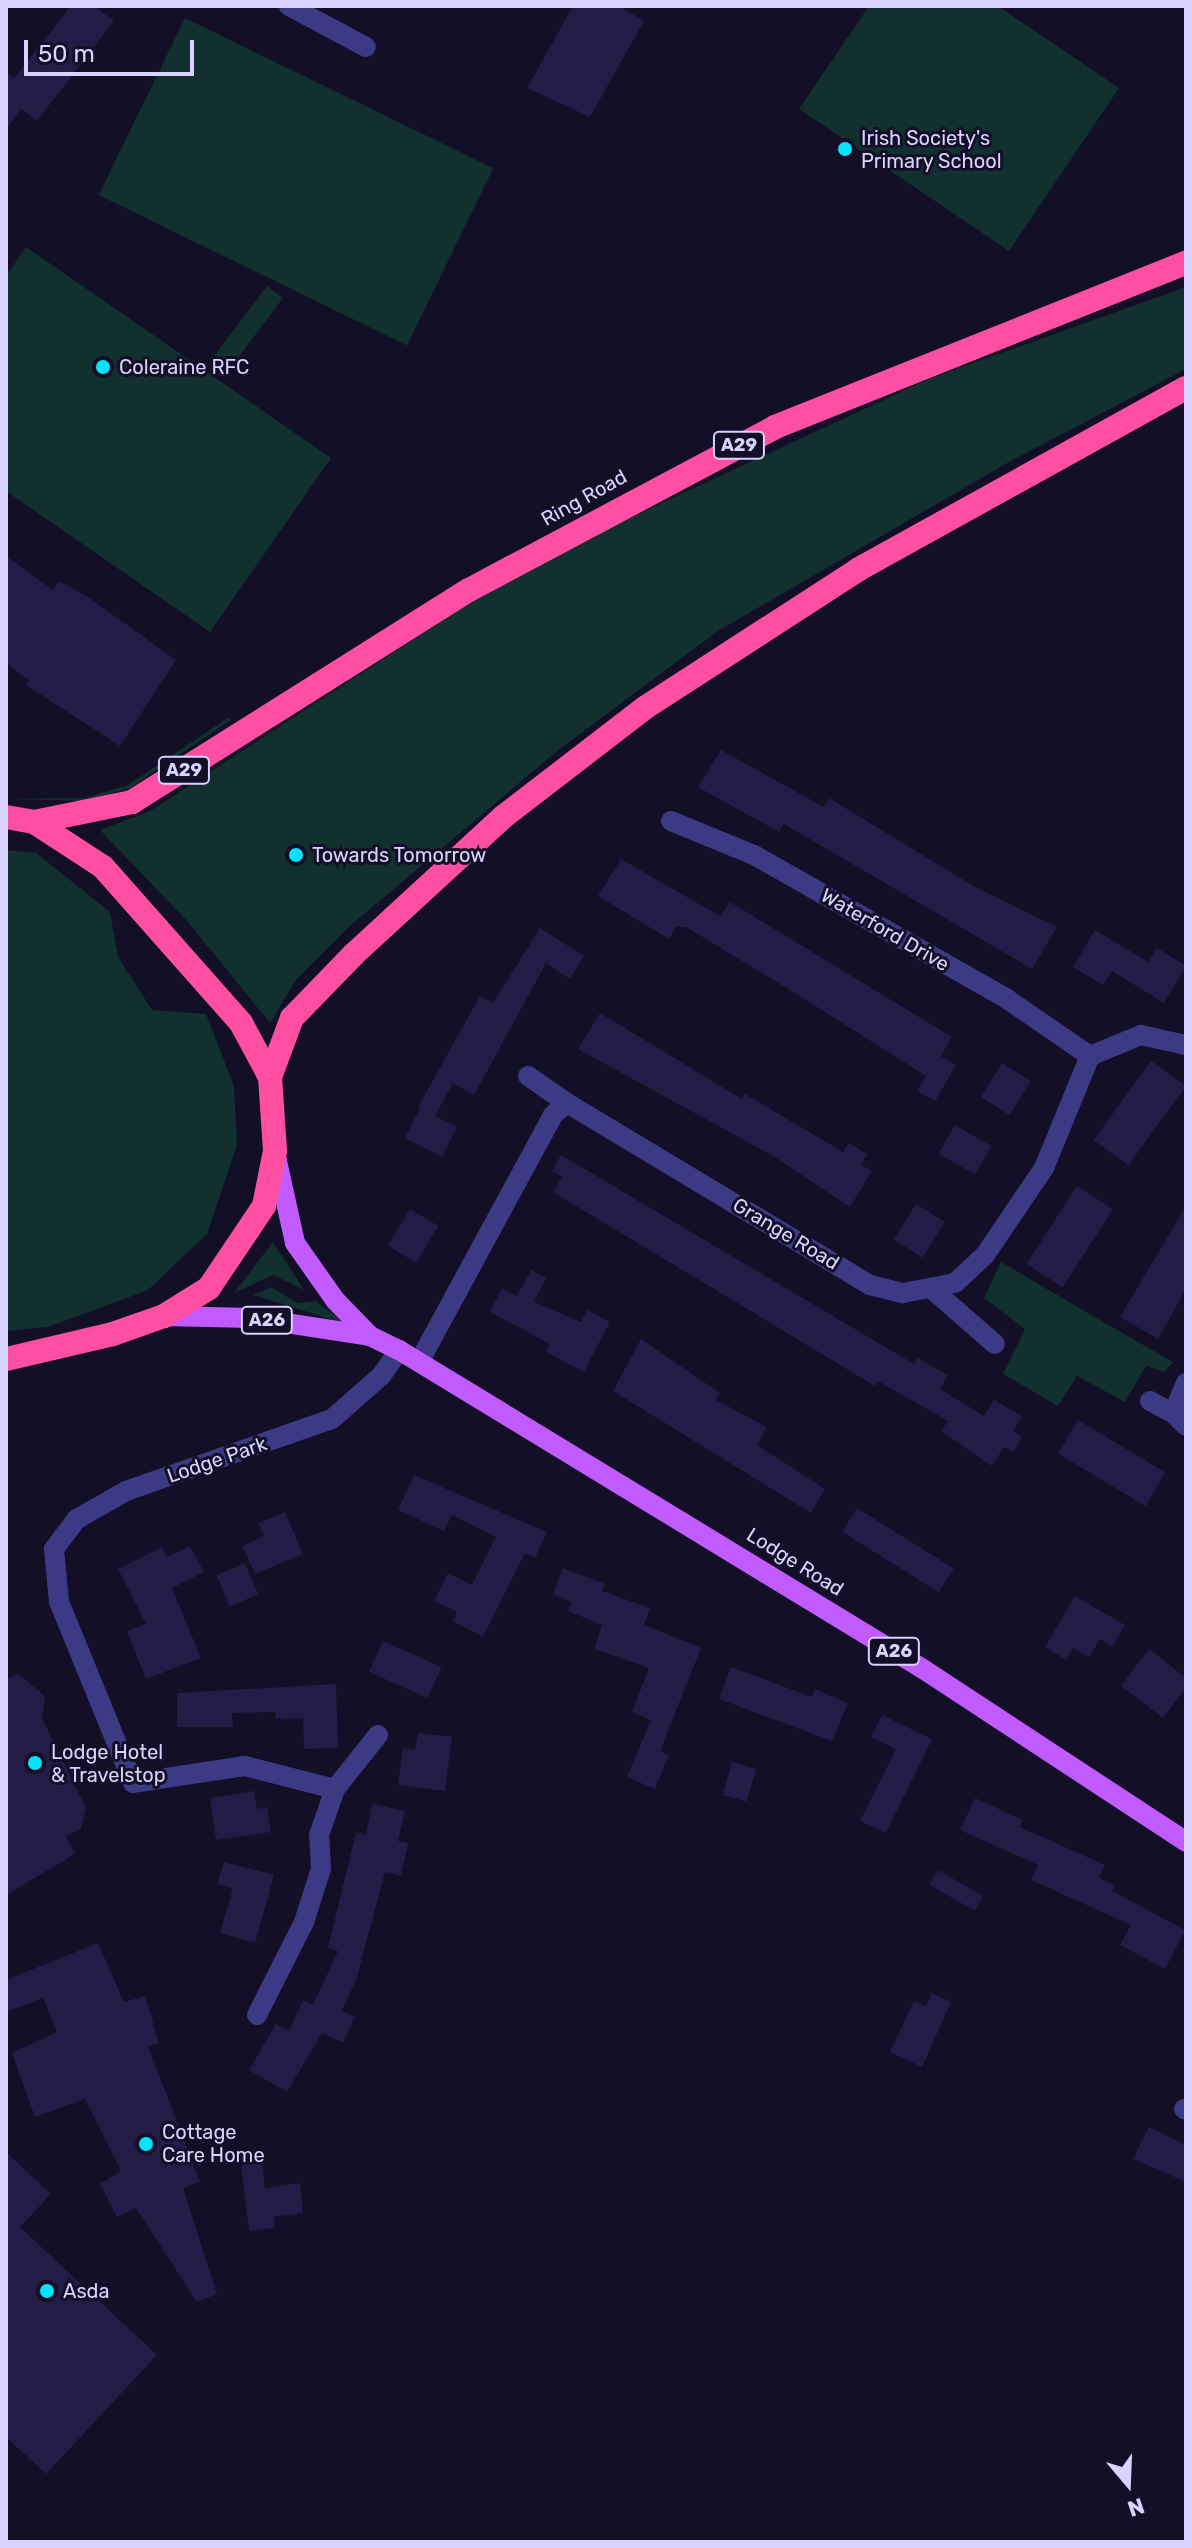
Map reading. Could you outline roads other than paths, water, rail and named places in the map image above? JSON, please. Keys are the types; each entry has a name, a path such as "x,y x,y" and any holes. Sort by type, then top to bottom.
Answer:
{"highway":[{"name":"Ring Road","path":"34,822 132,802 469,590 775,427 1186,263"},
{"name":"A29","path":"7,1359 58,1350 164,1316 209,1288 245,1241 264,1206 275,1151 270,1077 292,1018 353,955 503,817 646,707 859,569 1186,388"},
{"name":"A29","path":"6,817 34,822 129,890 241,1023 270,1077"}],"main road":[{"name":"Lodge Road","path":"275,1151 295,1243 328,1292 370,1336"},
{"name":"Lodge Road","path":"164,1316 244,1317 370,1336 399,1350 923,1669 1186,1842"}],"street":[{"path":"289,6 366,47"},
{"name":"Waterford Drive","path":"671,821 754,855 1007,999 1090,1056"},
{"path":"1090,1056 1141,1035 1186,1045"},
{"name":"Grange Road","path":"528,1076 567,1103 870,1285 903,1293 933,1290 955,1283 985,1255 1044,1168 1090,1056"},
{"path":"419,1362 553,1115 567,1103"},
{"path":"933,1290 995,1344"},
{"name":"Lodge Park","path":"335,1789 245,1766 133,1783 53,1578 54,1549 77,1519 126,1491 332,1419 381,1376 399,1350"},
{"path":"1150,1401 1180,1419 1186,1383"},
{"path":"257,2015 304,1922 321,1869 319,1835 335,1789 378,1735"}],"place":[{"name":"Irish Society's Primary School","path":"845,149"},
{"name":"Coleraine RFC","path":"103,367"},
{"name":"Towards Tomorrow","path":"296,855"},
{"name":"Lodge Hotel & Travelstop","path":"35,1763"},
{"name":"Cottage Care Home","path":"146,2144"},
{"name":"Asda","path":"47,2291"}]}
